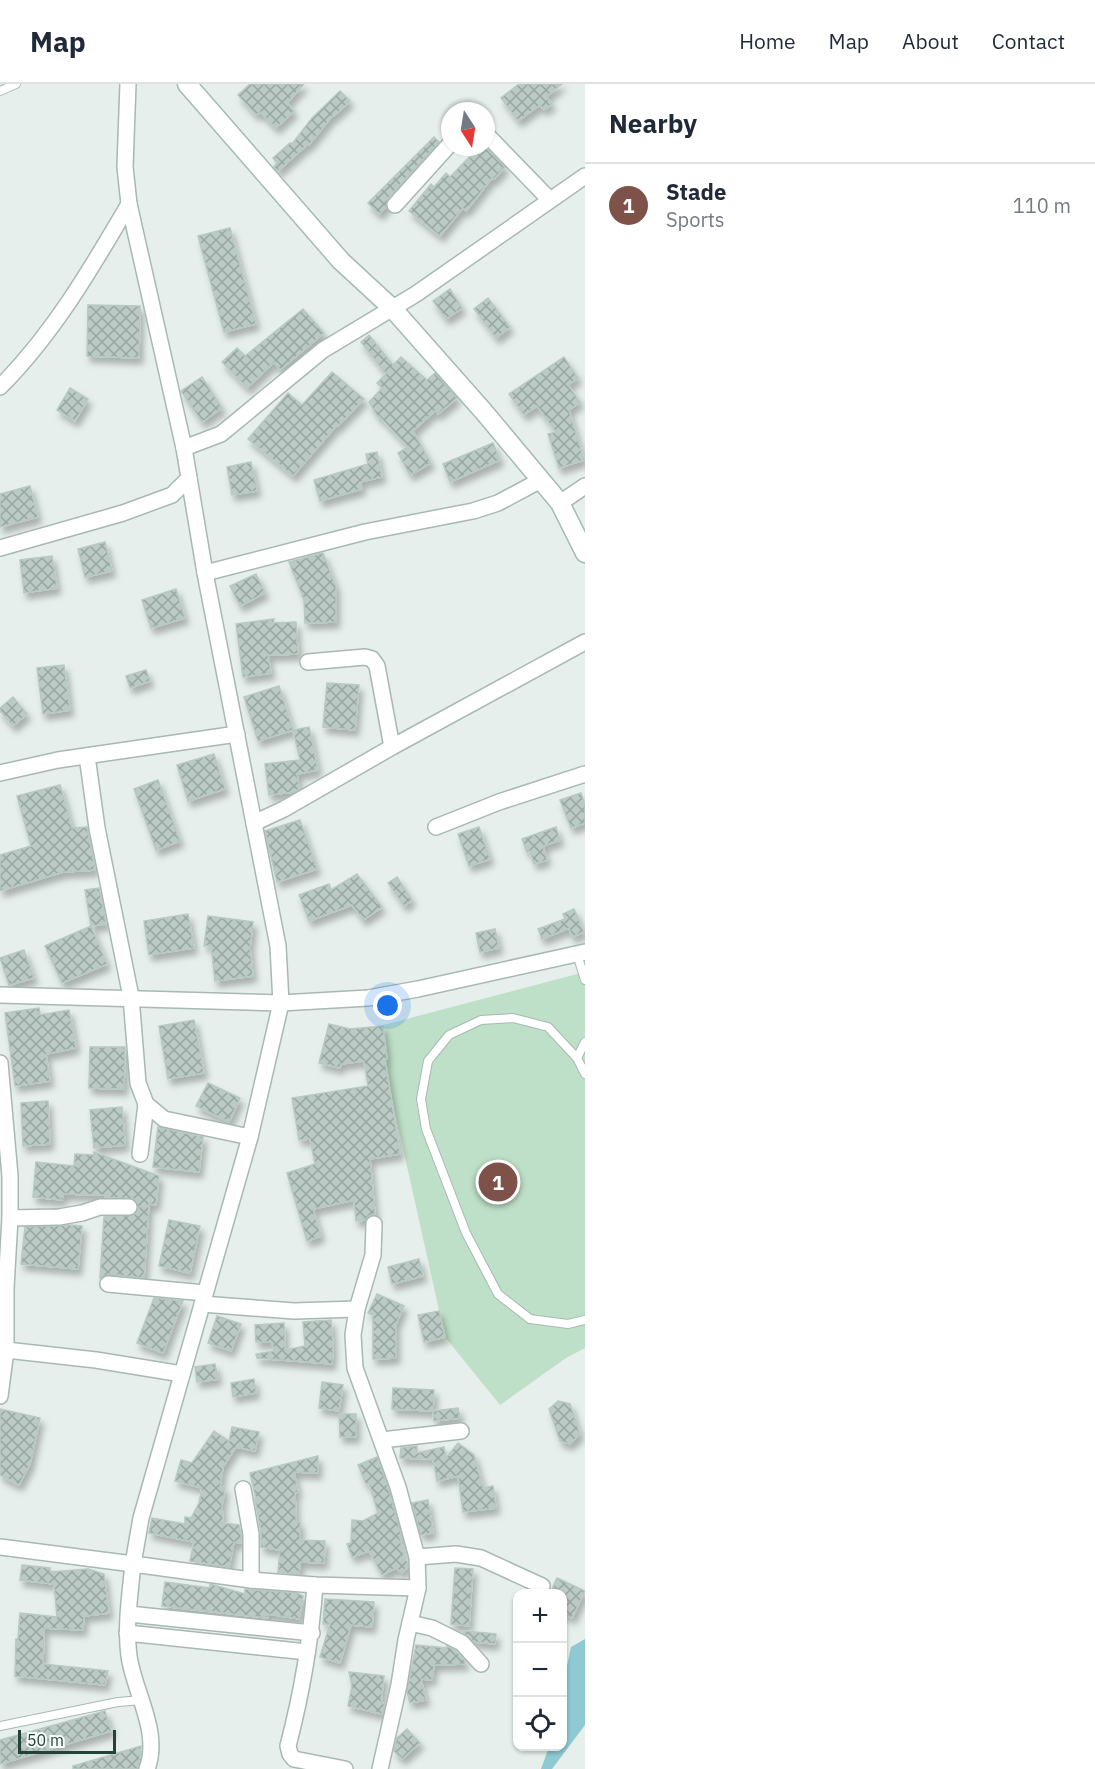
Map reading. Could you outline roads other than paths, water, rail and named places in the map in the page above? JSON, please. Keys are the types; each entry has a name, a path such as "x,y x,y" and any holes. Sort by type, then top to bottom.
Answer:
{"main road":[{"path":"187,84 341,261 393,309 484,412 560,503 585,553"}],"street":[{"path":"128,86 126,167 129,204 184,448 205,573 278,946 281,1003 250,1137 141,1518 133,1564 127,1633 129,1659 142,1700 150,1739 150,1760 147,1769"},
{"path":"495,143 550,200"},
{"path":"395,205 441,154"},
{"path":"184,448 221,434 324,350 393,309 585,176"},
{"path":"0,387 28,359 89,273 129,204"},
{"path":"0,548 123,513 172,495 189,478"},
{"path":"205,573 365,532 473,511 498,503 541,480"},
{"path":"560,503 585,486"},
{"path":"255,823 585,642"},
{"path":"308,662 365,657 372,659 377,666 392,747"},
{"path":"0,773 87,756 237,734"},
{"path":"87,756 97,828 131,997 138,1083 146,1104 140,1154"},
{"path":"436,827 499,802 585,774"},
{"path":"0,995 281,1003 368,998 581,953"},
{"path":"0,1064 10,1176 6,1350 0,1396"},
{"path":"146,1104 164,1119 250,1137"},
{"path":"10,1218 59,1216 82,1213 100,1207 129,1207"},
{"path":"374,1224 373,1255 357,1309 353,1335 355,1368 398,1487 417,1557 417,1588 380,1769"},
{"path":"108,1284 294,1311 357,1309"},
{"path":"6,1350 96,1360 182,1374"},
{"path":"382,1440 461,1431"},
{"path":"243,1489 251,1534 250,1580"},
{"path":"0,1547 250,1580 315,1585 417,1588"},
{"path":"417,1557 456,1554 481,1558 542,1586"},
{"path":"315,1585 312,1633 302,1689 288,1746 294,1759 345,1769"},
{"path":"129,1614 312,1633"},
{"path":"410,1623 432,1628 462,1643 482,1664"},
{"path":"127,1633 307,1652"}],"lane":[{"path":"0,92 16,84"},
{"path":"581,953 585,980"},
{"path":"585,1074 577,1058 548,1027 513,1018 481,1020 449,1035 428,1061 421,1099 426,1129 466,1233 498,1294 530,1319 568,1324 585,1320"},
{"path":"577,1058 585,1042"},
{"path":"0,1726 118,1702 142,1700"}],"water":[{"path":"585,1639 585,1725 567,1749 567,1666 571,1647"},
{"path":"548,1751 566,1751 552,1769 541,1769"}],"place":[{"name":"Stade","path":"498,1182"}]}
